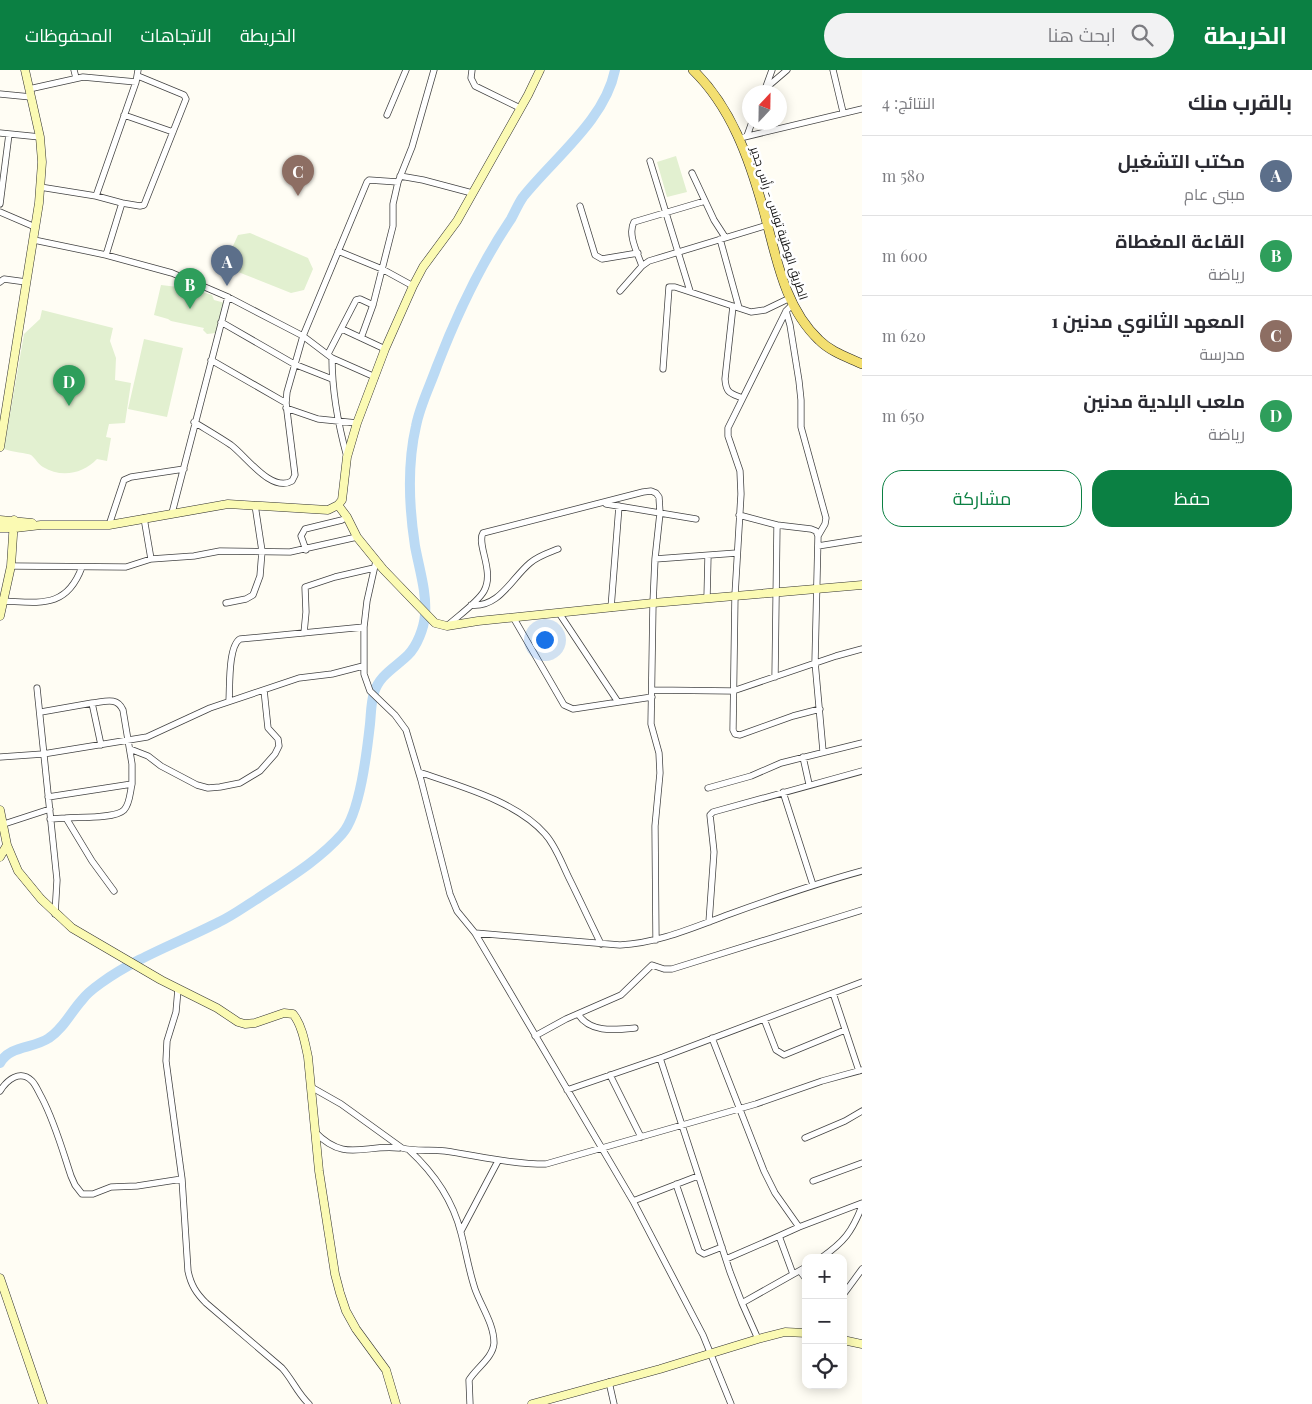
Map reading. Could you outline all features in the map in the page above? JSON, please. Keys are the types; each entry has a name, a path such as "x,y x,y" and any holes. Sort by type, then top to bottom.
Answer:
{"main road":[{"name":"الطريق الوطنية تونس - رأس جدير","path":"693,70 711,89 743,137 789,304 819,341 831,350 862,364"}],"street":[{"path":"0,447 2,417 34,240 42,162 40,137 25,70"},
{"path":"74,70 76,78"},
{"path":"387,115 406,70"},
{"path":"361,338 373,305 394,226 393,204 399,179 412,147 434,70"},
{"path":"472,70 471,78 475,86 520,108"},
{"path":"0,520 15,524 109,525 228,504 328,510 338,505 342,500 347,456 357,423 384,349 413,286 423,267 457,221 540,70"},
{"path":"767,85 772,70"},
{"path":"770,85 786,70"},
{"path":"833,70 843,112"},
{"path":"0,94 30,93 76,78 137,76 186,96 174,132 144,205 122,203 96,196 40,187"},
{"path":"96,196 137,76"},
{"path":"743,137 862,109"},
{"path":"124,115 174,132"},
{"path":"743,137 747,130"},
{"path":"0,133 40,137"},
{"path":"0,204 9,134"},
{"path":"650,161 690,291"},
{"path":"692,173 722,238 736,307 725,387 730,393 742,398"},
{"path":"194,422 235,448 263,476 288,483 294,480 295,475 286,406 294,364 303,336 368,181 423,180 472,193"},
{"path":"642,266 632,234 632,224 705,201"},
{"path":"106,255 122,203"},
{"path":"580,206 595,255 602,259 638,253"},
{"path":"0,212 35,227"},
{"path":"620,291 642,266 649,261 768,225"},
{"path":"34,240 162,269 228,297 303,336 330,356 375,377"},
{"path":"338,251 382,269 413,286"},
{"path":"0,282 4,279 26,282"},
{"path":"663,369 668,290 672,286 751,312 789,304"},
{"path":"172,513 194,422 228,297"},
{"path":"347,456 338,422 330,356 356,300 360,299 373,305"},
{"path":"789,304 730,423 728,432 740,471 735,596 733,730 735,734 740,736 793,716 820,709"},
{"path":"789,304 790,326 801,400 801,427 826,518 825,524 818,536"},
{"path":"221,322 294,364 332,379"},
{"path":"342,329 384,349"},
{"path":"211,360 286,406 318,419 357,423"},
{"path":"109,525 122,482 126,478 184,469"},
{"path":"447,626 478,600 486,589 489,570 481,538 483,533 651,491 656,493 659,498 660,513 655,558 652,690 652,724 660,773 654,826 656,940"},
{"path":"604,503 696,518"},
{"path":"226,603 246,599 253,595 260,576 262,551 256,505"},
{"path":"338,505 375,564 435,623 447,626 653,603 862,585"},
{"path":"611,608 619,506"},
{"path":"739,515 777,525 811,529 816,531 818,536 815,662 823,751"},
{"path":"306,550 302,536 303,531 347,517"},
{"path":"144,518 151,559"},
{"path":"0,528 15,524"},
{"path":"0,616 11,566 15,524"},
{"path":"775,677 777,525"},
{"path":"11,566 126,567 151,559 199,555 220,551 290,552 306,550 357,537"},
{"path":"818,546 862,539"},
{"path":"471,605 480,606 494,600 530,562 539,556 558,549"},
{"path":"655,558 737,554"},
{"path":"707,598 708,556"},
{"path":"375,564 364,627 365,655 363,666 366,683 370,691 406,730 419,772 450,894 457,911 475,933 633,1201 688,1305 731,1404"},
{"path":"304,633 306,612 305,587 375,564"},
{"path":"2,601 44,602 54,600 71,588 77,580 82,567"},
{"path":"559,613 618,702"},
{"path":"512,618 564,705 573,709 652,697"},
{"path":"229,702 232,653 236,641 251,637 364,627"},
{"path":"652,690 733,691 815,662 862,649"},
{"path":"0,757 44,754 129,740 153,734 194,714 299,678 332,674 363,666"},
{"path":"37,688 57,880 55,914"},
{"path":"130,749 148,756 160,766 201,786 220,787 240,783 265,767 279,746 278,739 268,728 264,690"},
{"path":"40,712 111,700 120,704 129,740 133,770 132,784 126,808 120,813 50,819"},
{"path":"92,704 101,745"},
{"path":"708,788 751,776 781,763 823,751 862,743"},
{"path":"803,757 809,784"},
{"path":"709,922 714,852 710,815 713,812 862,770"},
{"path":"419,772 481,794 521,815 546,835 557,853 601,944"},
{"path":"48,797 132,784"},
{"path":"783,792 813,885"},
{"path":"4,824 50,809"},
{"path":"0,810 7,845 18,871 55,914 72,928 161,980 217,1008 238,1022 245,1024 255,1023 284,1013 293,1014 296,1018 308,1057 319,1172 340,1292 346,1311 356,1329 386,1370 396,1404"},
{"path":"66,818 92,861 114,891"},
{"path":"0,857 7,845"},
{"path":"475,933 601,944 639,944 656,940 813,885 862,870"},
{"path":"535,1036 621,995 652,965 664,969 672,969 862,910"},
{"path":"567,1090 660,1058 862,982"},
{"path":"178,989 176,1012 167,1040 166,1061 182,1180 188,1271 195,1292 282,1368 309,1404"},
{"path":"316,1132 323,1140 341,1150 351,1151 379,1147 444,1151 498,1161 527,1164 546,1164 602,1149 860,1071 833,993"},
{"path":"578,1014 582,1021 590,1026 618,1029 634,1028"},
{"path":"764,1019 776,1050 784,1056 846,1030"},
{"path":"712,1038 753,1147 769,1181 799,1227"},
{"path":"660,1058 680,1124 722,1247 742,1303 758,1338"},
{"path":"610,1075 641,1137"},
{"path":"0,1091 15,1077 25,1077 33,1082 56,1126 71,1176 82,1194 93,1194 111,1188 182,1180"},
{"path":"311,1087 342,1104 402,1148"},
{"path":"805,1138 845,1121 862,1111"},
{"path":"409,1150 426,1167 440,1186 451,1206 461,1231 474,1284 493,1334 494,1344 492,1352 469,1380 470,1404"},
{"path":"461,1231 498,1161"},
{"path":"812,1181 862,1163"},
{"path":"633,1201 698,1176"},
{"path":"676,1184 699,1251 704,1254 722,1247"},
{"path":"726,1258 799,1227 862,1204"},
{"path":"827,1254 838,1246 851,1230 862,1204"},
{"path":"779,1236 793,1274"},
{"path":"847,1290 862,1269"},
{"path":"742,1303 802,1270"},
{"path":"0,1278 43,1404"},
{"path":"532,1404 660,1369 758,1338 785,1332 802,1333"},
{"path":"847,1341 862,1344"},
{"path":"610,1382 614,1404"}],"green space":[{"path":"676,156 687,192 667,197 657,162"},
{"path":"250,233 308,258 313,269 304,290 291,293 233,270 227,259 238,235"},
{"path":"161,285 178,287 179,285 198,289 212,295 214,300 225,303 216,333 207,334 203,330 204,328 171,321 154,315"},
{"path":"42,310 113,328 110,341 116,358 115,380 131,383 125,423 109,424 106,437 111,438 107,461 97,459 85,468 72,473 50,470 41,466 31,455 4,449 24,334 40,319"},
{"path":"144,339 183,348 167,417 128,409"}],"waterway":[{"path":"0,1063 10,1053 49,1038 63,1025 86,995 129,965 229,917 291,877 333,844 348,825 354,812 362,782 376,687 384,676 414,647 422,631 424,620 425,598 415,546 410,501 411,456 418,418 423,403 461,309 489,254 523,197 590,122 601,105 615,70"}],"place":[{"name":"المعهد الثانوي مدنين 1","path":"298,196"},
{"name":"مكتب التشغيل","path":"227,286"},
{"name":"القاعة المغطاة","path":"190,309"},
{"name":"ملعب البلدية مدنين","path":"69,406"}]}
